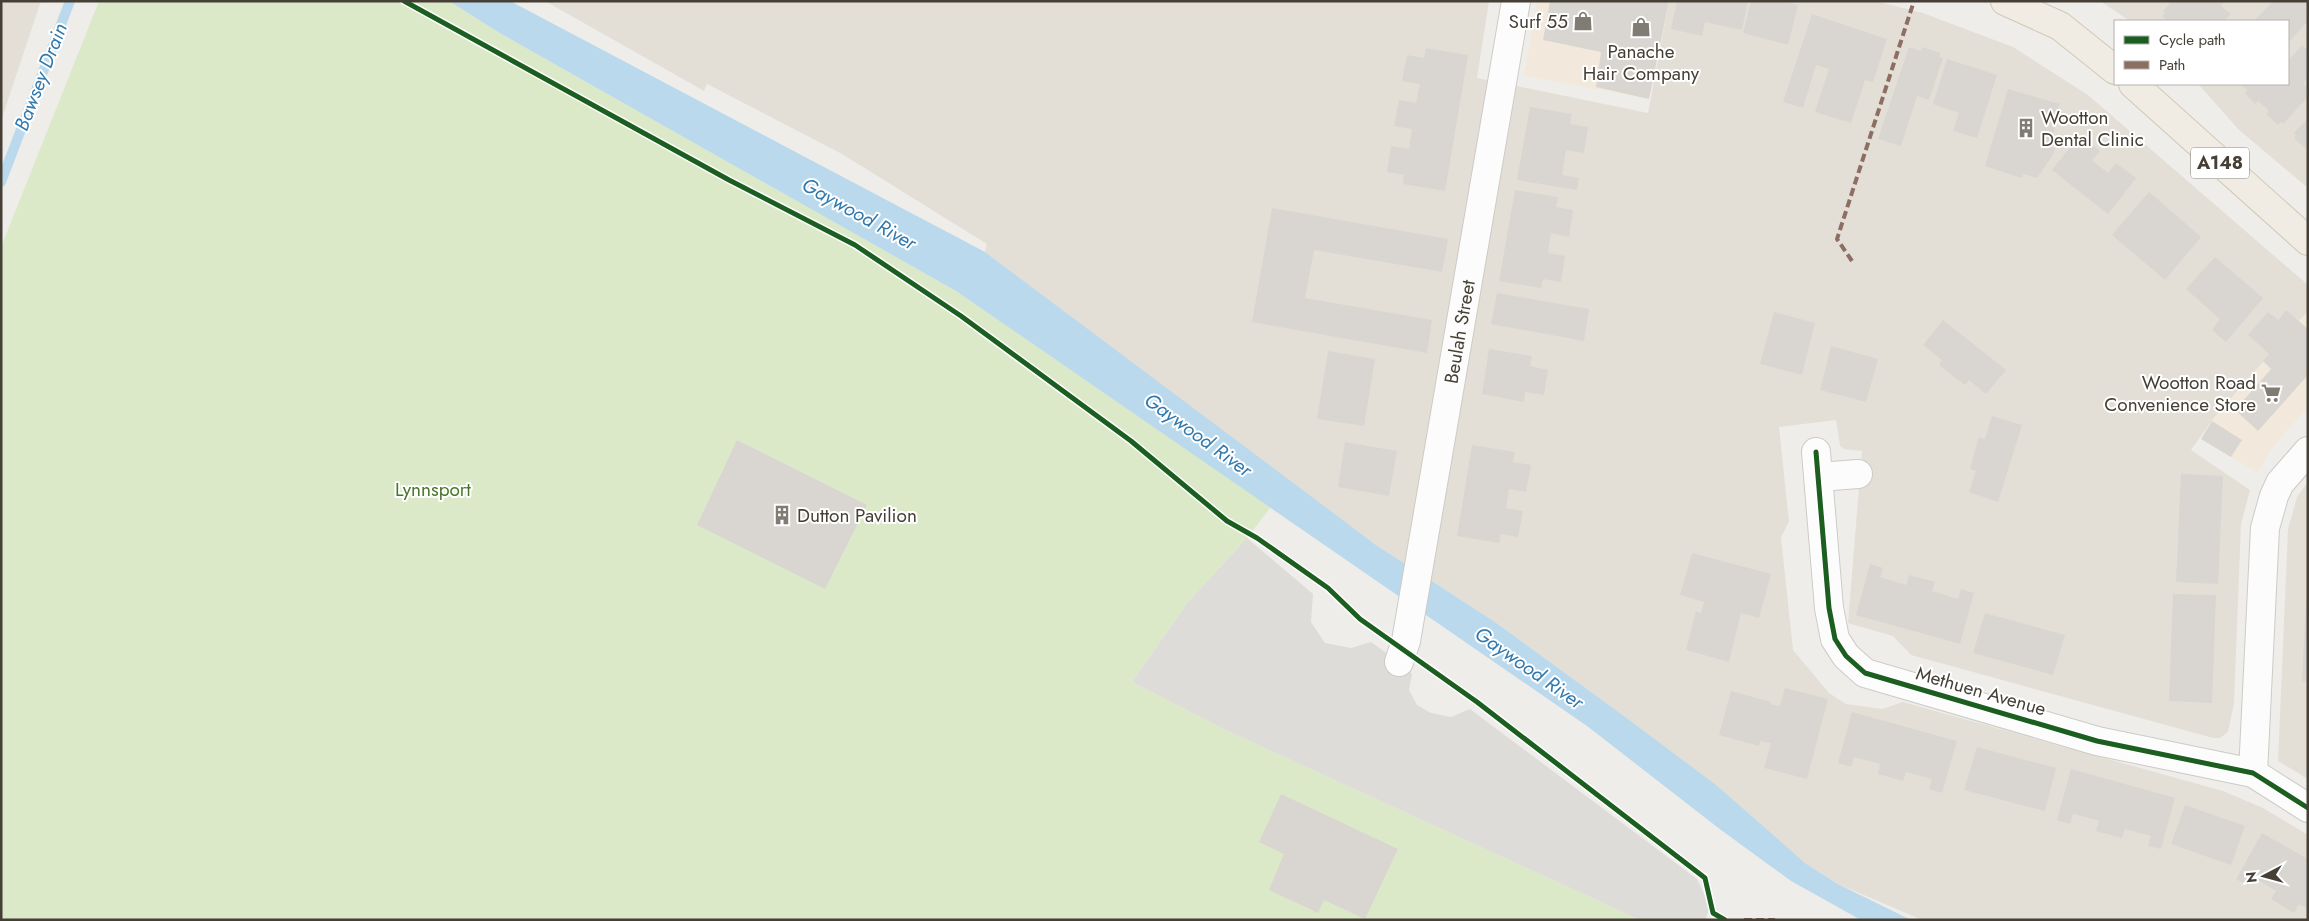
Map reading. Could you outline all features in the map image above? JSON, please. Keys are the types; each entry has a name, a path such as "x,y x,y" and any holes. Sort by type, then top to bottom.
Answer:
{"main road":[{"path":"2005,1 2060,26 2114,69"},
{"name":"A148","path":"2134,85 2308,241"}],"street":[{"name":"Beulah Street","path":"1403,652 1516,1"},
{"path":"2253,774 2265,528 2274,496 2280,483 2308,451"},
{"name":"Methuen Avenue","path":"1858,474 1818,465 1829,608 1836,639 1846,656 1865,673 2097,740 2253,774 2308,808"}],"shaded area":[{"path":"1,1 41,1 1,121"},
{"path":"545,1 1489,1 1477,78 1648,113 1669,1 1875,1 1923,13 2013,47 2088,95 2308,285 2308,311 2213,419 2191,450 2250,490 2241,524 2234,704 2228,732 2220,738 2213,738 1911,655 1893,636 1848,623 1862,451 1844,449 1840,446 1836,420 1779,427 1789,522 1781,537 1793,650 1829,693 1846,704 1882,709 1903,702 2223,791 2263,808 2308,835 2308,920 1922,920 1836,883 1805,863 1613,708 1495,622 1376,545 1230,438 985,252 987,244 842,154 707,84 704,91"},
{"path":"1537,1 1669,1 1649,99 1524,76"},
{"path":"2100,1 2308,1 2308,188 2239,130 2199,85 2289,85 2289,20 2128,20"},
{"path":"2308,311 2308,407 2271,449 2258,473 2201,439 2213,419"},
{"path":"2308,482 2308,779 2278,761 2288,529 2297,497"},
{"path":"1247,538 1313,594 1311,622 1325,643 1351,648 1371,642 1412,674 1409,690 1417,705 1431,713 1451,717 1470,709 1697,879 1710,907 1705,920 1640,920 1228,731 1132,682 1188,602"}],"green space":[{"name":"Lynnsport","path":"99,1 449,1 498,32 956,291 1271,507 1247,538 1188,602 1132,682 1228,731 1640,920 1,920 1,247"}],"water":[{"name":"Gaywood River","path":"449,1 510,1 985,252 1376,545 1495,622 1613,708 1716,785 1805,863 1836,883 1911,920 1861,920 1791,881 1721,830 1587,726 956,291 498,32"}],"building":[{"path":"1550,1 1669,1 1649,99 1596,87 1601,52 1543,40"},
{"path":"1677,1 1748,1 1742,30 1705,22 1702,36 1671,29"},
{"path":"1751,1 1784,1 1798,5 1788,45 1743,33"},
{"path":"2172,1 2225,1 2221,6 2231,14 2225,20 2167,20 2162,16 2165,13 2163,11"},
{"path":"2273,1 2308,1 2308,21 2289,42 2289,20 2255,20"},
{"path":"1812,14 1887,39 1873,82 1865,80 1851,123 1815,112 1829,69 1816,65 1803,108 1783,102"},
{"path":"2302,45 2308,50 2308,78 2303,83 2308,88 2308,97 2283,124 2281,122 2278,125 2266,114 2269,111 2258,101 2255,104 2245,93 2247,90 2241,85 2289,85 2289,60"},
{"path":"1909,47 1921,51 1922,47 1941,53 1939,57 1943,58 1929,100 1917,96 1901,146 1878,139"},
{"path":"1426,48 1468,55 1445,191 1403,184 1404,175 1387,172 1391,146 1409,149 1412,129 1394,126 1399,100 1416,103 1420,84 1402,81 1407,55 1424,58"},
{"path":"1947,59 1997,75 1977,138 1953,131 1959,113 1933,104"},
{"name":"Wootton Dental Clinic","path":"2008,89 2060,104 2057,108 2061,110 2049,146 2055,148 2053,155 2037,178 2024,174 2021,178 1985,166"},
{"path":"1530,107 1572,114 1570,124 1588,127 1584,153 1566,150 1562,175 1579,178 1577,190 1517,180"},
{"path":"2308,118 2308,145 2305,148 2294,138 2296,135 2294,133"},
{"path":"2080,135 2100,151 2092,160 2100,167 2108,173 2116,163 2136,178 2108,214 2052,170"},
{"path":"1515,190 1558,197 1556,207 1573,210 1569,237 1551,233 1548,253 1565,256 1561,282 1543,279 1541,288 1499,281"},
{"path":"2149,192 2201,237 2165,280 2112,235"},
{"path":"1272,208 1448,239 1442,272 1314,250 1305,298 1432,320 1427,353 1252,322"},
{"path":"2215,257 2263,298 2226,342 2212,330 2220,319 2186,289"},
{"path":"1497,293 1589,309 1584,341 1491,324"},
{"name":"Wootton Road Convenience Store","path":"2286,310 2308,329 2308,375 2258,431 2235,410 2271,369 2263,361 2269,354 2248,335 2268,312 2278,320"},
{"path":"1774,312 1815,323 1802,375 1760,364"},
{"path":"1943,320 2006,370 1986,394 1969,380 1965,385 1939,365 1942,360 1923,345"},
{"path":"1831,346 1878,359 1866,402 1820,390"},
{"path":"1489,349 1532,356 1530,366 1548,370 1544,395 1525,392 1524,402 1482,394"},
{"path":"1328,351 1375,359 1364,426 1317,419"},
{"path":"1992,416 2022,425 1998,502 1969,492 1976,471 1970,469 1979,437 1985,439"},
{"path":"2212,421 2242,440 2231,457 2201,439"},
{"name":"Dutton Pavilion","path":"737,440 867,505 825,589 697,525"},
{"path":"1345,442 1397,451 1389,496 1338,487"},
{"path":"1472,445 1515,452 1513,462 1531,465 1526,492 1509,489 1506,508 1523,511 1518,537 1501,534 1499,543 1457,536"},
{"path":"2181,474 2223,476 2218,584 2176,582"},
{"path":"1692,553 1771,574 1759,618 1741,613 1729,662 1686,650 1696,611 1701,613 1704,602 1680,595"},
{"path":"1870,564 1883,568 1880,577 1906,585 1909,575 1935,582 1932,591 1958,599 1961,589 1974,593 1960,644 1856,615"},
{"path":"2173,594 2216,595 2212,703 2169,701"},
{"path":"2306,600 2308,600 2308,682 2302,681"},
{"path":"1985,613 2065,635 2053,675 1973,653"},
{"path":"1785,688 1828,699 1807,779 1764,768 1771,743 1760,741 1759,746 1719,735 1731,691 1780,706"},
{"path":"1852,712 1957,741 1942,793 1929,789 1932,779 1906,772 1903,781 1878,774 1880,764 1854,757 1851,767 1838,763"},
{"path":"1977,747 2056,768 2045,811 1964,790"},
{"path":"2071,769 2175,798 2161,849 2148,846 2151,836 2125,829 2122,838 2096,831 2099,821 2085,817 2073,814 2070,824 2057,820"},
{"path":"1281,794 1398,849 1365,919 1324,900 1318,913 1269,890 1284,854 1259,842"},
{"path":"2185,805 2245,826 2231,865 2171,844"},
{"path":"2262,833 2308,859 2308,909 2299,904 2294,913 2271,899 2276,891 2253,877 2248,886 2236,879"}],"waterway":[{"name":"Bawsey Drain","path":"1,182 70,1"}],"marked path":[{"path":"1852,261 1837,239 1914,1"},
{"path":"1744,920 1775,920"}],"cycle path":[{"path":"404,1 729,180 855,245 961,316 1131,441 1227,521 1257,538 1328,588 1360,619 1477,702 1705,878 1713,913 1725,920"},
{"path":"1816,452 1829,608 1835,639 1846,656 1865,673 2097,741 2253,773 2308,808"}],"place":[{"name":"Surf 55","path":"1583,21"},
{"name":"Panache Hair Company","path":"1641,27"},
{"name":"Wootton Dental Clinic","path":"2026,128"},
{"name":"Wootton Road Convenience Store","path":"2271,393"},
{"name":"Dutton Pavilion","path":"782,515"}]}
